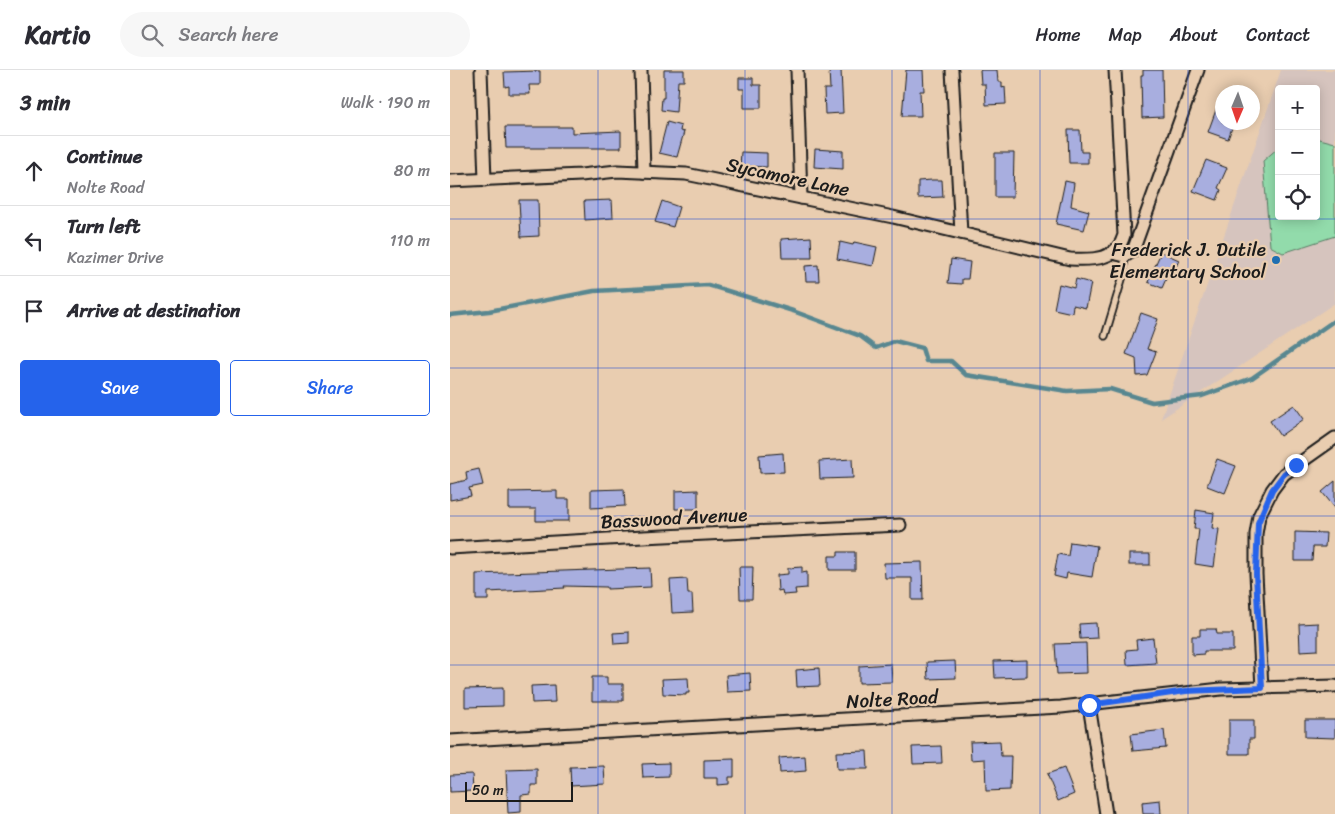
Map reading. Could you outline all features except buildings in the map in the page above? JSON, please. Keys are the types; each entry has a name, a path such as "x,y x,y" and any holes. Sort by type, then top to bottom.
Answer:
{"street":[{"path":"481,70 485,180"},
{"path":"641,70 644,172"},
{"path":"797,70 801,198"},
{"path":"952,70 961,233"},
{"path":"1115,70 1124,235 1122,242 1112,253 1125,256 1133,250 1198,70"},
{"name":"Sycamore Lane","path":"450,181 617,171 686,174 961,233 1070,259 1097,260 1112,253"},
{"path":"1262,688 1256,574 1256,539 1259,516 1267,499 1284,474 1335,438"},
{"name":"Basswood Avenue","path":"450,548 900,525"},
{"name":"Nolte Road","path":"450,741 1089,705 1186,691 1335,686"},
{"path":"1089,705 1106,814"}],"lane":[{"path":"1105,336 1124,276 1125,256"}],"shaded area":[{"name":"Frederick J. Dutile Elementary School","path":"1281,70 1335,70 1335,303 1161,419 1275,87 1275,220 1320,220 1320,85 1276,85"}],"green space":[{"path":"1320,139 1335,143 1335,236 1283,253 1270,246 1263,161 1275,150 1275,220 1320,220"}],"waterway":[{"path":"450,315 489,311 594,291 708,285 793,311 860,336 876,348 895,341 922,348 926,361 951,361 966,375 1067,391 1110,389 1152,402 1202,396 1252,378 1335,320"}],"place":[{"name":"Frederick J. Dutile Elementary School","path":"1276,260"}],"route":[{"path":"1089,705 1186,691 1262,688 1256,574 1256,544 1259,516 1272,490 1284,474 1296,465"}]}
